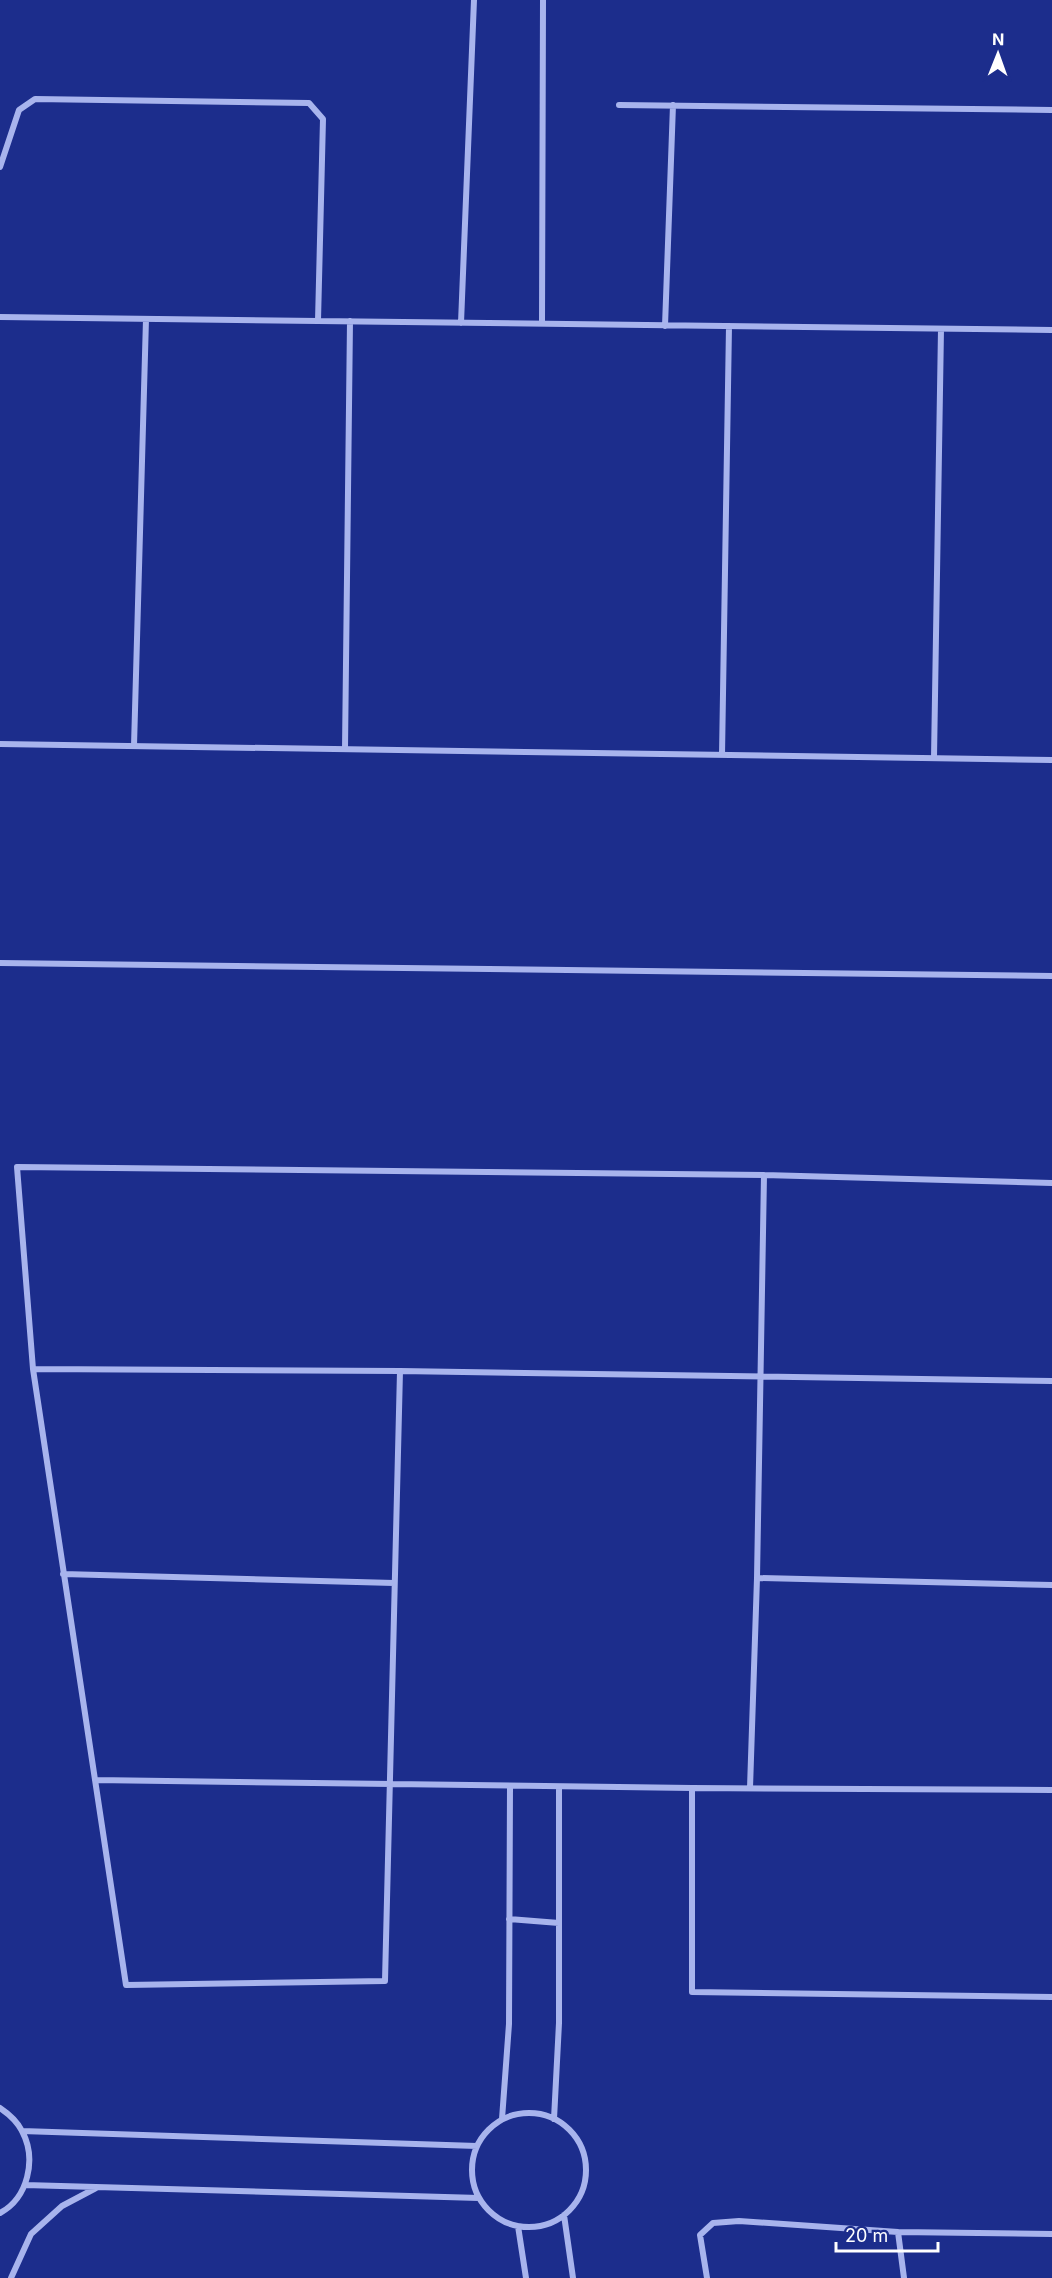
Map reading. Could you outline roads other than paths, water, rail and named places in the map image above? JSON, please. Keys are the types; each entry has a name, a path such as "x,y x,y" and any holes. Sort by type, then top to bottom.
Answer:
{"street":[{"path":"461,323 474,0"},
{"path":"542,323 543,0"},
{"path":"0,166 19,110 34,99 309,103 323,119 318,321"},
{"path":"619,105 1052,110"},
{"path":"665,326 673,105"},
{"path":"0,317 1052,330"},
{"path":"134,746 146,319"},
{"path":"345,749 350,321"},
{"path":"722,755 729,326"},
{"path":"933,758 941,329"},
{"path":"0,744 1052,760"},
{"path":"0,963 1052,976"},
{"path":"400,1371 385,1981 126,1985 33,1369 17,1167 764,1175 1052,1183"},
{"path":"750,1788 757,1578 764,1175"},
{"path":"33,1369 400,1371 1052,1381"},
{"path":"63,1574 394,1583"},
{"path":"757,1578 1052,1585"},
{"path":"95,1780 560,1787 1052,1790"},
{"path":"502,2119 509,2024 510,1786"},
{"path":"554,2119 559,2023 560,1787"},
{"path":"692,1788 692,1992 1052,1997"},
{"path":"509,1919 559,1923"},
{"path":"0,2108 13,2118 22,2131 29,2149 30,2167 25,2185 16,2200 0,2213"},
{"path":"519,2113 537,2114 554,2119 570,2130 581,2146 586,2164 584,2184 577,2201 564,2215 550,2223 534,2227 518,2226 502,2221 489,2211 479,2198 472,2181 472,2163 477,2146 487,2130 502,2119 519,2113"},
{"path":"22,2131 477,2146"},
{"path":"25,2185 479,2198"},
{"path":"11,2278 31,2234 62,2206 99,2187"},
{"path":"564,2215 573,2278"},
{"path":"707,2278 700,2235 713,2223 739,2221 897,2232 1052,2234"},
{"path":"518,2226 526,2278"},
{"path":"897,2232 904,2278"}]}
